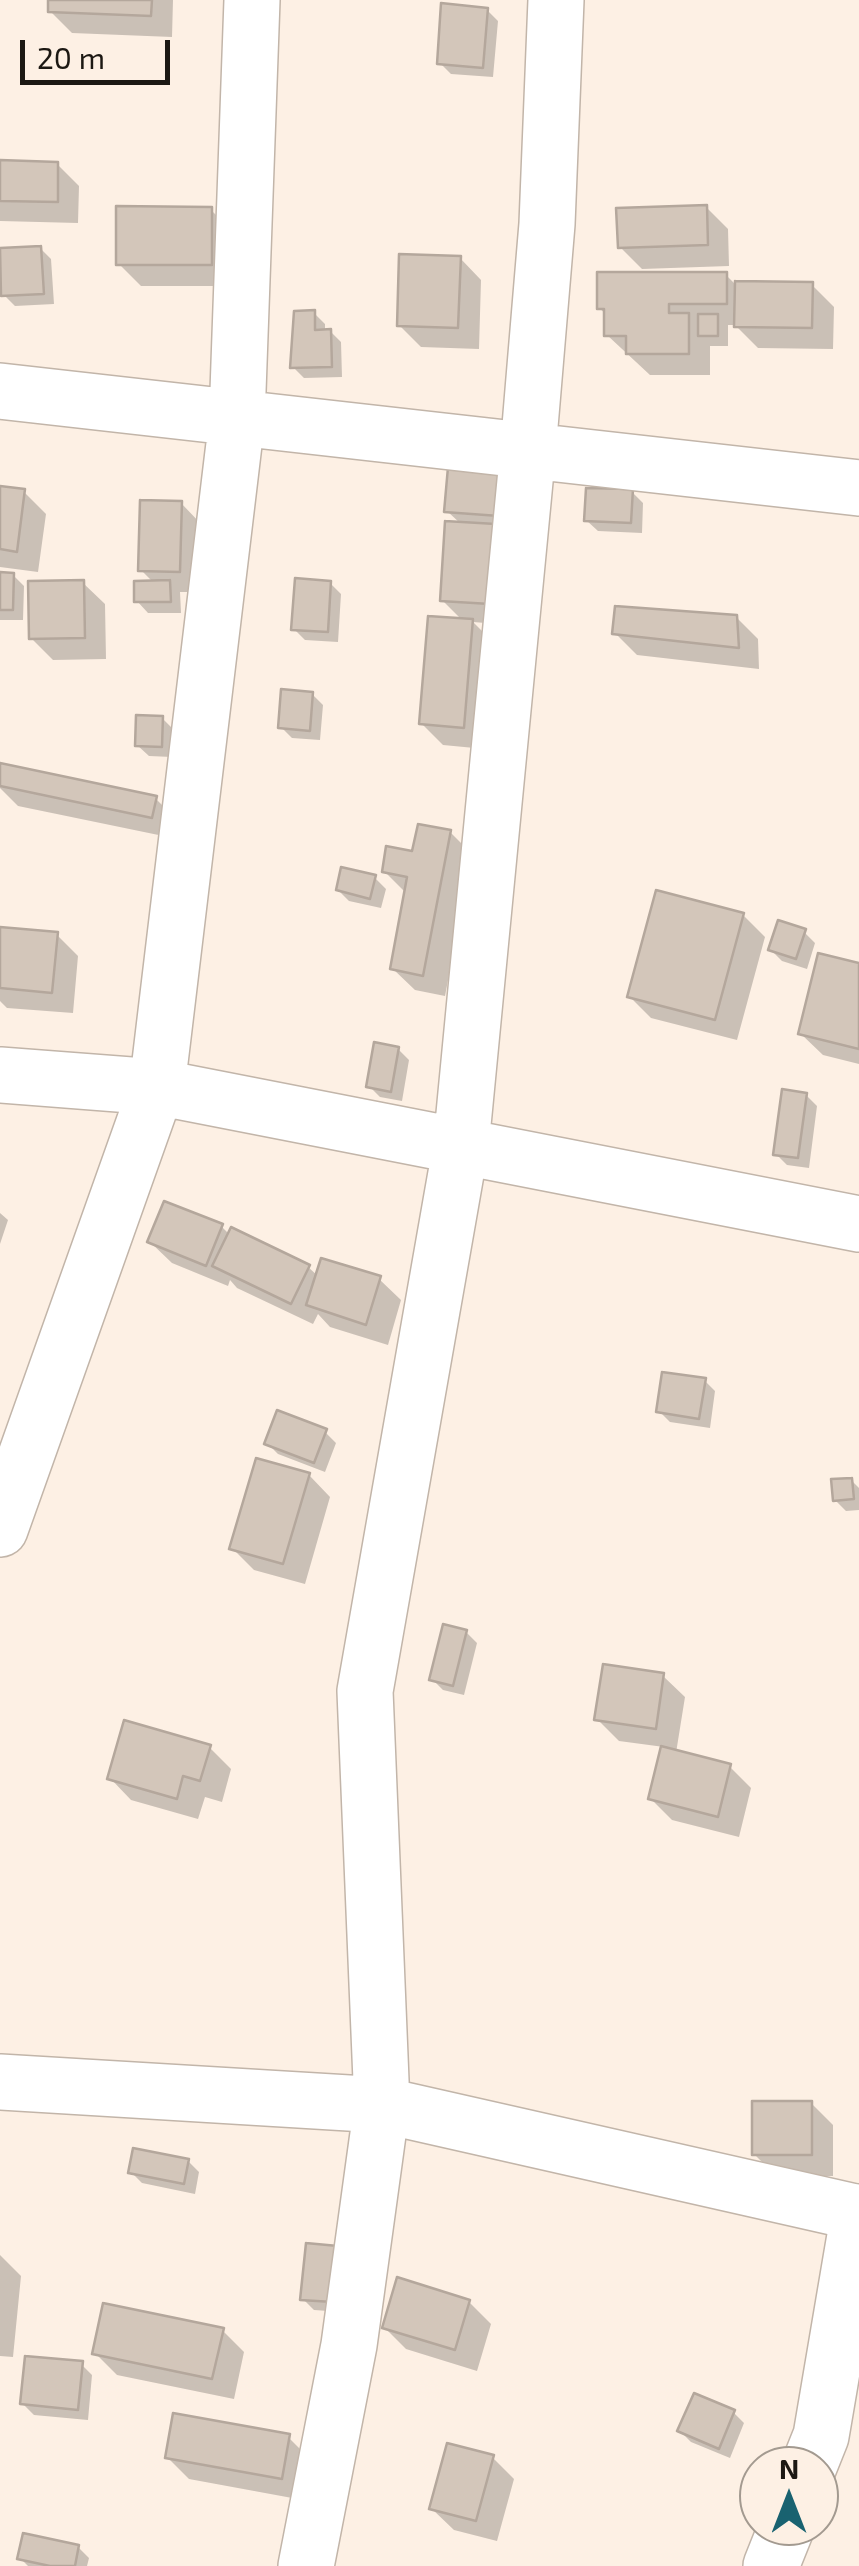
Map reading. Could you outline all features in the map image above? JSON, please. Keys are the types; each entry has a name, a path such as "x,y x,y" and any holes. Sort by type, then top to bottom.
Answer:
{"street":[{"path":"0,1529 157,1087 237,419 252,0"},
{"path":"306,2566 348,2344 382,2105 365,1691 461,1145 547,224 556,0"},
{"path":"0,391 859,488"},
{"path":"0,1074 157,1087 859,1224"},
{"path":"0,2082 382,2105 859,2213 831,2446"}],"building":[{"path":"48,0 152,0 151,16 48,12"},
{"path":"441,3 488,8 483,68 437,64"},
{"path":"0,160 58,162 58,202 0,201"},
{"path":"707,205 708,245 618,248 616,208"},
{"path":"116,206 212,207 212,265 116,265"},
{"path":"41,246 44,294 1,296 0,248"},
{"path":"399,254 461,256 458,328 397,326"},
{"path":"597,272 727,272 727,304 669,304 669,313 689,313 689,354 626,354 626,336 604,336 604,309 597,309"},
{"path":"735,281 813,282 812,328 734,327"},
{"path":"315,310 315,330 331,329 332,367 290,368 294,311"},
{"path":"698,314 718,314 718,336 698,336"},
{"path":"448,467 502,470 499,516 444,512"},
{"path":"0,486 25,489 17,552 0,549"},
{"path":"586,488 633,489 631,523 584,521"},
{"path":"140,500 182,501 180,572 138,571"},
{"path":"445,521 496,524 490,604 440,601"},
{"path":"0,572 14,573 13,610 0,610"},
{"path":"295,578 331,581 328,632 291,630"},
{"path":"84,580 85,638 29,639 28,581"},
{"path":"170,580 171,602 134,602 134,581"},
{"path":"615,606 737,615 739,648 612,634"},
{"path":"428,616 473,619 464,728 419,724"},
{"path":"281,689 313,692 310,731 278,728"},
{"path":"136,715 163,716 162,747 135,746"},
{"path":"0,763 157,796 152,818 0,786"},
{"path":"418,824 451,830 423,976 390,969 407,877 382,872 386,846 412,851"},
{"path":"341,867 376,875 370,899 336,890"},
{"path":"656,890 744,913 715,1020 627,997"},
{"path":"778,920 806,929 796,959 768,950"},
{"path":"0,927 58,932 52,993 0,988"},
{"path":"818,953 859,963 859,1049 798,1034"},
{"path":"374,1042 399,1047 391,1092 366,1087"},
{"path":"782,1089 807,1093 798,1158 773,1155"},
{"path":"164,1201 223,1224 206,1266 147,1242"},
{"path":"231,1227 310,1265 291,1304 212,1266"},
{"path":"321,1258 381,1276 366,1325 306,1305"},
{"path":"662,1372 706,1378 699,1419 656,1412"},
{"path":"277,1410 327,1429 314,1463 264,1444"},
{"path":"256,1458 310,1473 283,1564 229,1549"},
{"path":"852,1478 854,1499 833,1501 831,1479"},
{"path":"443,1624 467,1630 453,1686 429,1680"},
{"path":"603,1664 664,1673 656,1729 594,1720"},
{"path":"124,1720 211,1745 200,1781 183,1776 177,1799 107,1779"},
{"path":"661,1746 731,1764 718,1817 648,1799"},
{"path":"752,2101 812,2101 812,2155 752,2155"},
{"path":"133,2148 189,2159 184,2184 128,2173"},
{"path":"306,2243 338,2246 333,2302 300,2300"},
{"path":"397,2277 470,2300 455,2350 382,2328"},
{"path":"103,2303 224,2328 212,2379 92,2354"},
{"path":"25,2356 83,2361 78,2410 20,2404"},
{"path":"694,2393 735,2410 719,2449 677,2431"},
{"path":"173,2413 290,2434 282,2479 165,2458"},
{"path":"447,2443 494,2455 476,2521 429,2509"},
{"path":"23,2533 79,2545 75,2566 17,2559"}]}
